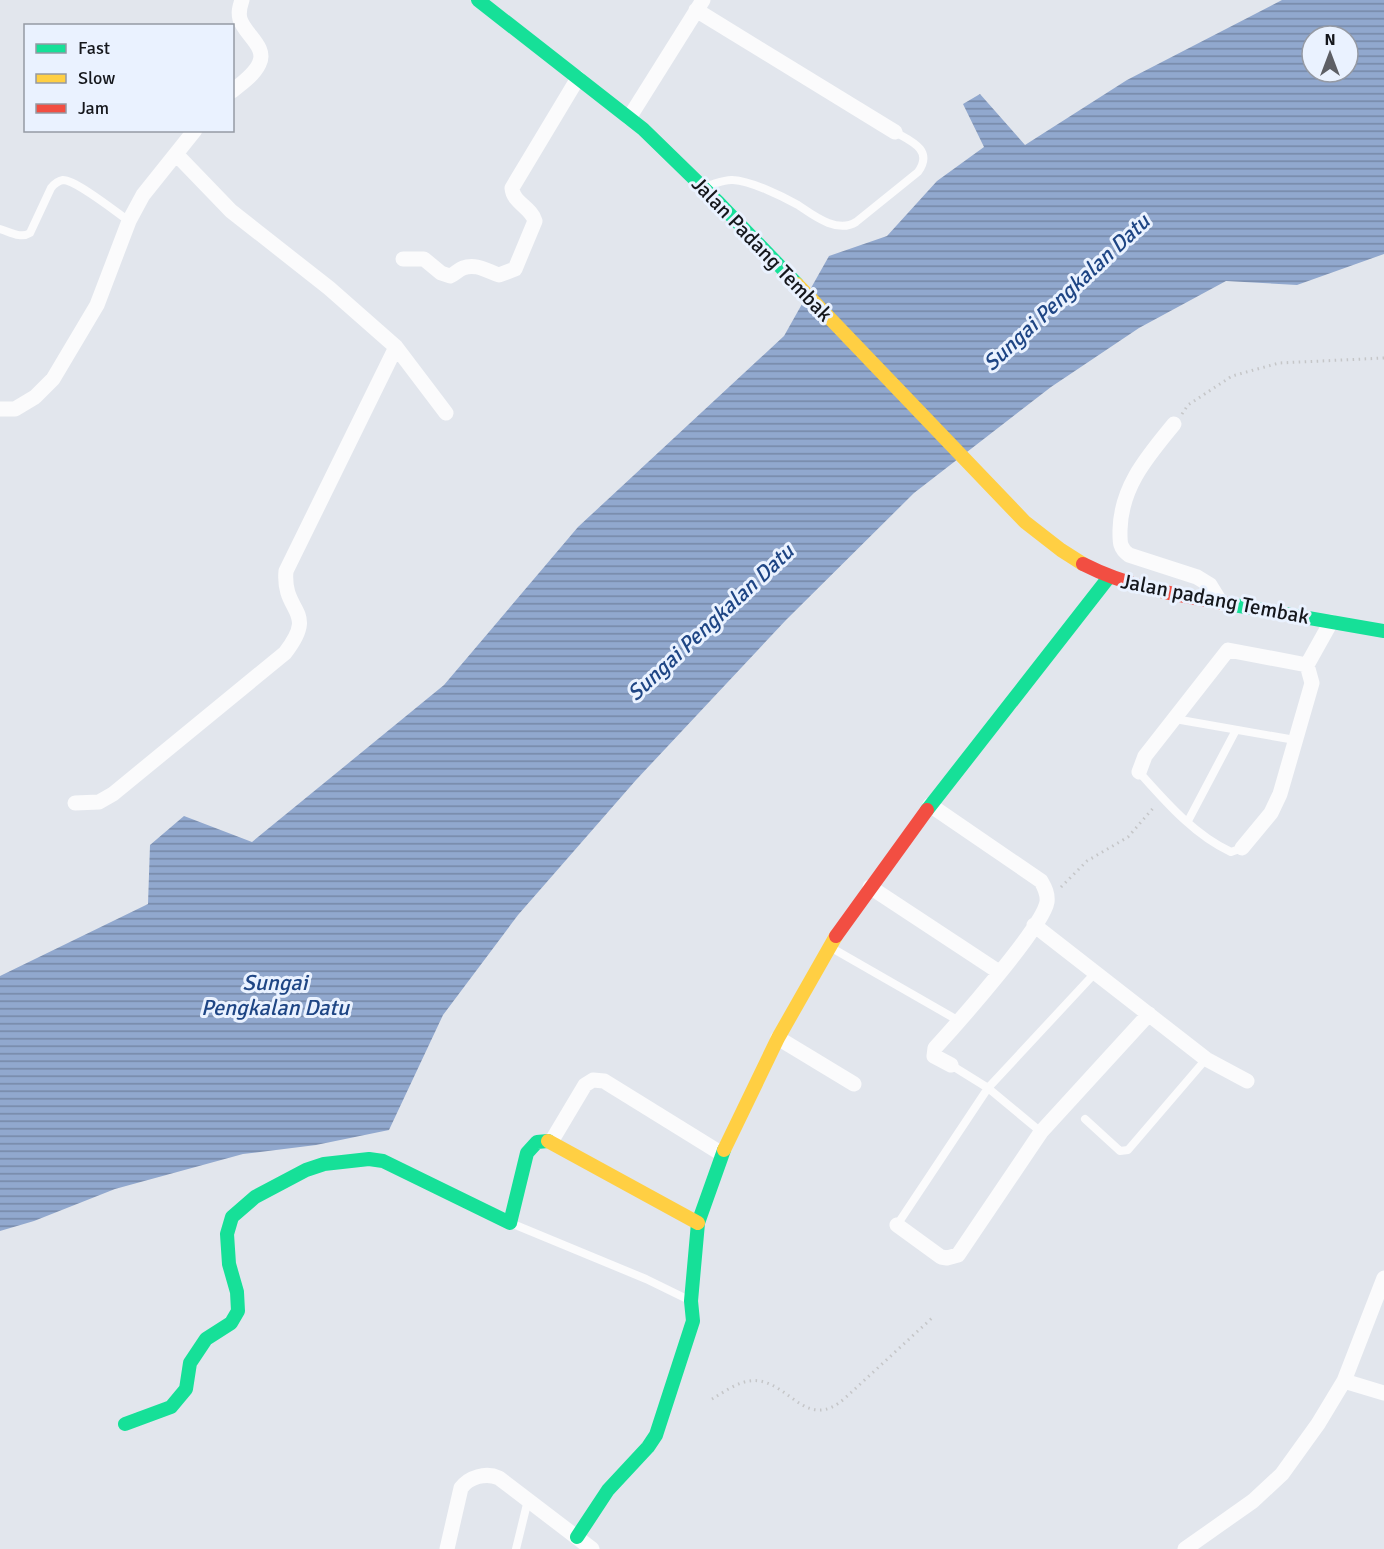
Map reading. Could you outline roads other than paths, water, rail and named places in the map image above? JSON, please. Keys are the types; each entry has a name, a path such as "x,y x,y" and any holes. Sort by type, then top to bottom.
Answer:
{"street":[{"path":"234,90 255,70 261,57 260,50 240,21 242,0"},
{"name":"Jalan Padang Tembak","path":"481,1 643,129 719,203 1025,522"},
{"path":"629,118 700,5 895,132"},
{"path":"403,259 424,260 441,273 450,276 470,266 499,275 515,269 535,221 531,212 513,196 512,188 578,78"},
{"path":"0,409 15,409 35,397 53,379 97,305 129,221 143,195 193,132"},
{"path":"176,154 231,212 329,288 396,347 446,413"},
{"path":"75,803 99,802 113,794 285,653 294,641 301,627 299,615 286,592 286,571 396,347"},
{"path":"1174,424 1140,465 1127,492 1120,513 1120,545 1129,555 1197,577 1210,585 1221,603"},
{"name":"Jalan padang Tembak","path":"1025,522 1061,550 1109,577 1135,586 1384,631"},
{"path":"577,1537 608,1490 648,1447 656,1435 693,1321 694,1312 691,1301 698,1223 722,1154 778,1038 829,946 870,887 930,805 1109,577"},
{"path":"1242,848 1271,813 1280,794 1312,683 1307,664 1331,622"},
{"path":"1139,772 1145,756 1228,650 1307,664"},
{"path":"930,805 1041,881 1047,894 1045,910 1034,926 933,1052 937,1059 951,1065"},
{"path":"870,887 999,972"},
{"path":"1034,926 1206,1059 1247,1081"},
{"path":"897,1225 941,1257 958,1256 1041,1132 1149,1014"},
{"path":"778,1038 854,1084"},
{"path":"551,1142 585,1085 593,1080 604,1081 722,1154"},
{"path":"125,1424 171,1407 186,1389 190,1363 206,1339 231,1323 238,1311 237,1293 229,1264 227,1234 232,1217 255,1197 306,1170 324,1164 369,1159 383,1161 510,1223 527,1153 530,1146 544,1140 698,1223"},
{"path":"1185,1549 1253,1501 1282,1474 1318,1424 1344,1381 1384,1278"},
{"path":"1344,1381 1384,1393"},
{"path":"447,1549 459,1492 466,1482 487,1474 495,1476 592,1549"}],"lane":[{"path":"702,187 731,179 746,182 797,205 823,221 849,226 918,172 923,165 922,150 895,132"},
{"path":"0,229 20,236 30,233 51,188 55,183 64,180 75,183 129,221"},
{"path":"1175,719 1296,740"},
{"path":"1188,821 1236,730"},
{"path":"1139,772 1162,798 1217,845 1231,852 1242,848"},
{"path":"829,946 959,1021"},
{"path":"897,1225 988,1088 1095,973"},
{"path":"1084,1119 1120,1151 1128,1150 1206,1059"},
{"path":"951,1065 988,1088 1041,1132"},
{"path":"510,1223 646,1279 691,1301"},
{"path":"516,1549 528,1500"}],"water":[{"name":"Sungai Pengkalan Datu","path":"1282,0 1384,0 1384,254 1297,285 1226,281 1139,328 1051,387 914,493 786,620 636,780 518,915 443,1015 389,1130 316,1145 243,1154 115,1189 34,1221 0,1231 0,976 148,904 150,845 184,816 252,842 444,685 578,527 784,336 829,256 887,236 937,181 984,147 963,104 980,94 1025,145 1127,80"}]}
